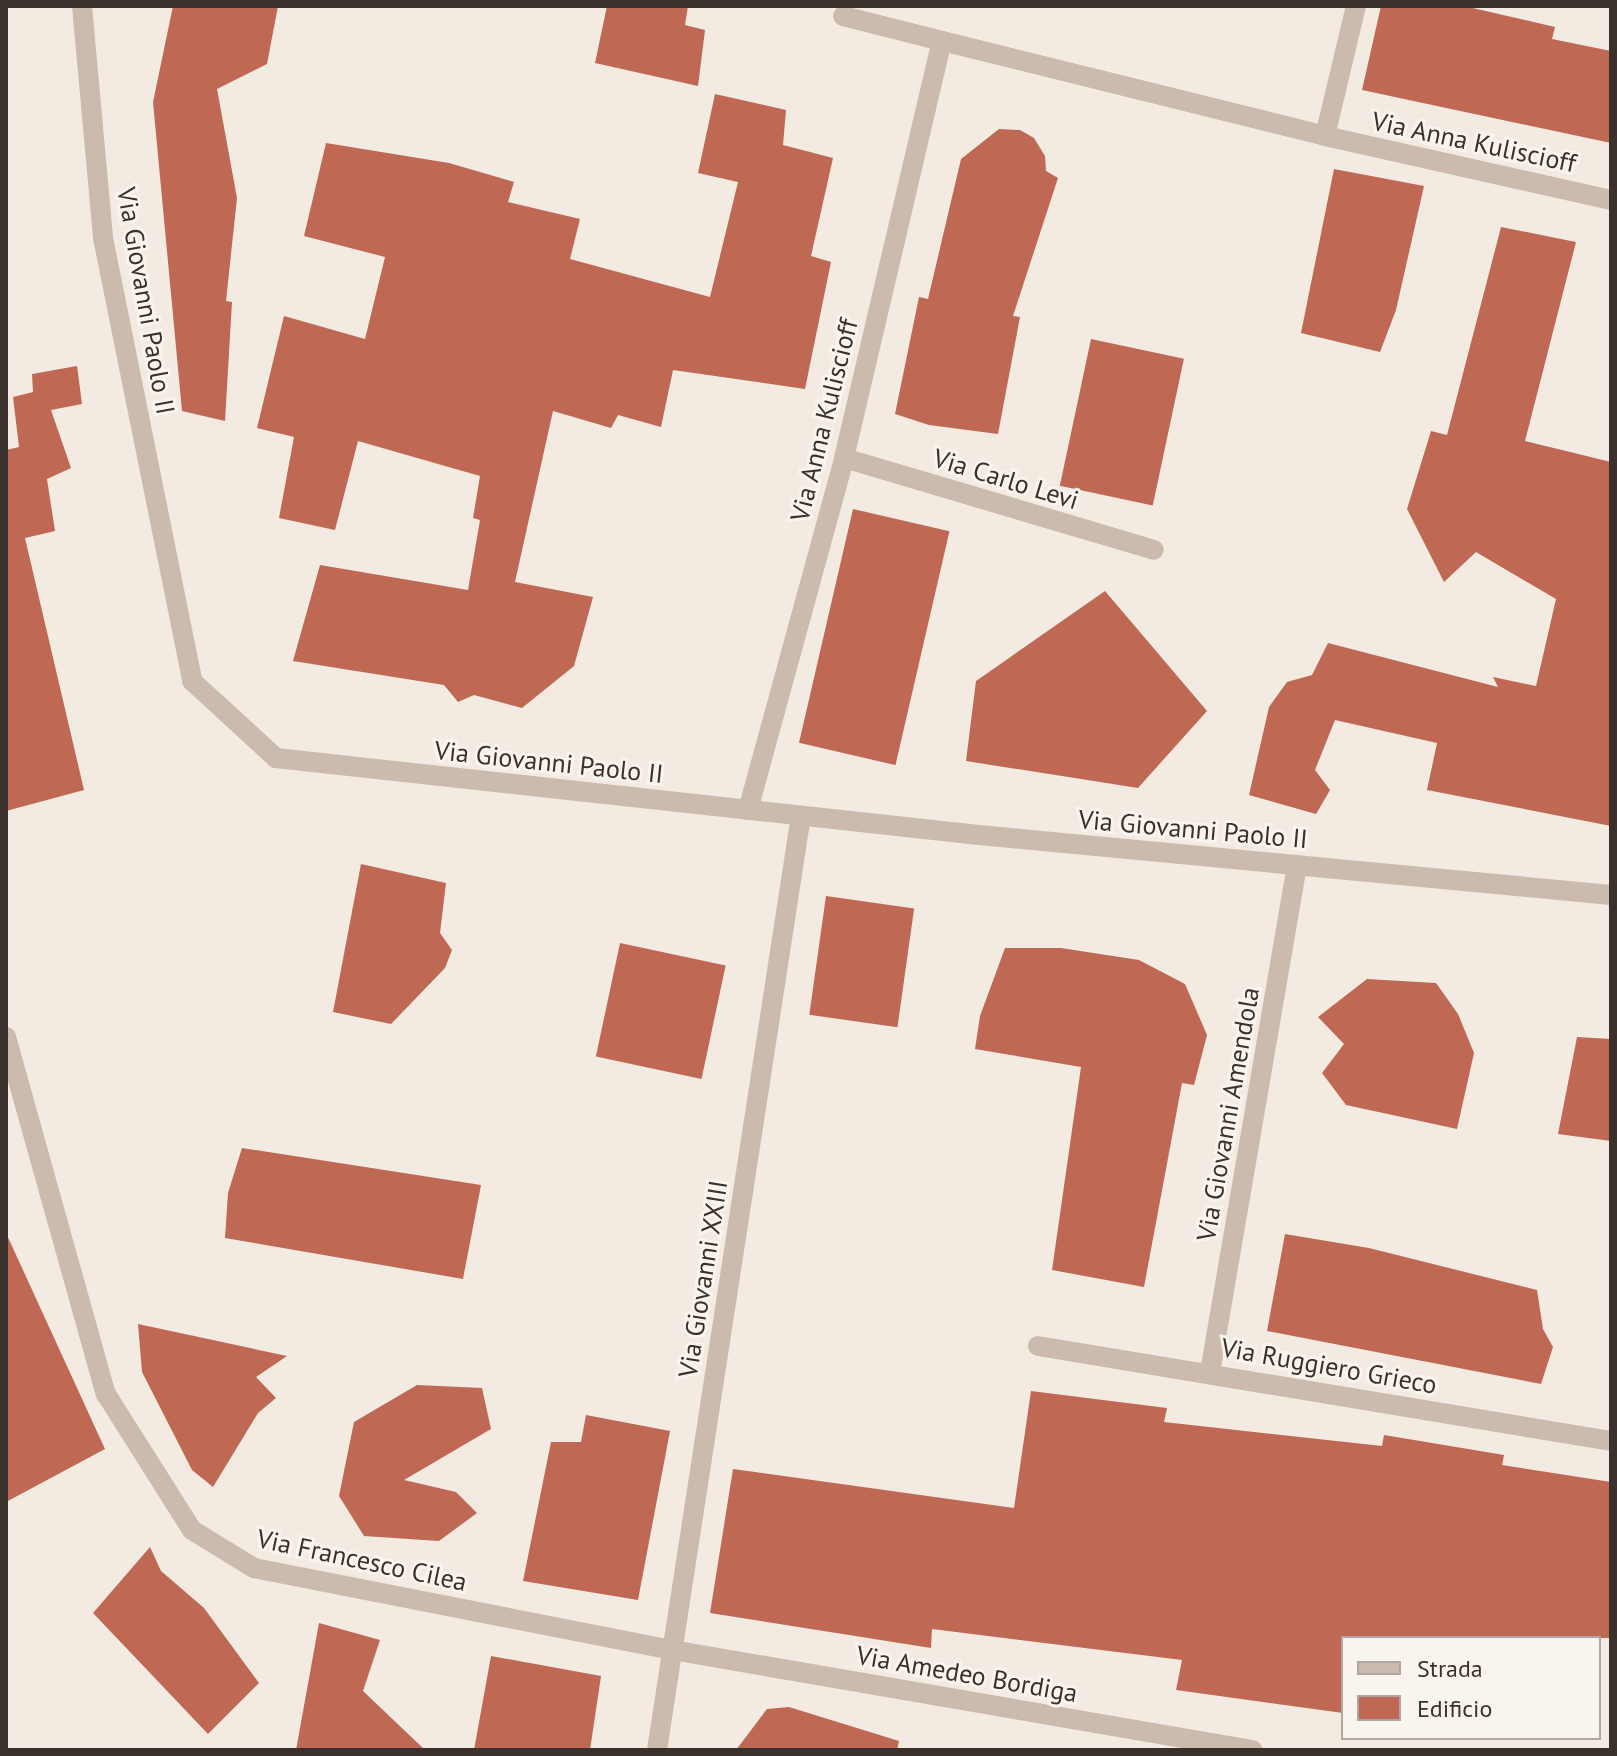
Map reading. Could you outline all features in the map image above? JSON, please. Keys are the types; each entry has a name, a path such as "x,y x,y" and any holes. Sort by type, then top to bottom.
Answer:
{"street":[{"name":"Via Giovanni Paolo II","path":"82,6 103,238 192,681 276,758 801,816 1611,895"},
{"path":"1325,136 1356,6"},
{"name":"Via Anna Kuliscioff","path":"843,16 1325,136 1611,200"},
{"name":"Via Anna Kuliscioff","path":"748,810 844,458 942,41"},
{"name":"Via Carlo Levi","path":"844,458 1154,550"},
{"name":"Via Giovanni XXIII","path":"657,1750 801,816"},
{"name":"Via Giovanni Amendola","path":"1210,1372 1297,865"},
{"name":"Via Francesco Cilea","path":"6,1037 106,1394 192,1530 254,1568 672,1650"},
{"name":"Via Ruggiero Grieco","path":"1038,1346 1210,1372 1611,1441"},
{"name":"Via Amedeo Bordiga","path":"672,1650 1252,1750"}],"building":[{"path":"173,6 278,6 267,64 217,89 237,198 226,301 232,302 225,421 182,411 153,102"},
{"path":"607,6 688,6 685,25 705,30 698,86 595,63"},
{"path":"1381,6 1464,6 1555,27 1552,39 1611,51 1611,143 1362,90"},
{"path":"715,94 786,110 783,145 833,158 811,256 831,262 805,389 673,370 661,427 618,415 611,428 553,411 515,582 593,597 574,666 522,708 474,695 458,702 444,685 293,661 320,565 468,590 480,520 473,518 480,476 358,441 335,530 279,518 294,437 257,428 284,316 365,339 385,257 304,236 326,143 449,163 514,182 508,202 580,219 570,259 710,297 738,182 698,173"},
{"path":"999,129 1020,130 1034,138 1045,156 1046,171 1058,178 1013,316 1020,317 998,434 929,425 895,414 919,297 928,299 961,159"},
{"path":"1334,169 1424,186 1396,310 1380,352 1301,333"},
{"path":"1501,227 1576,242 1525,441 1611,462 1611,826 1427,790 1437,743 1335,720 1315,770 1330,790 1316,814 1249,795 1269,707 1287,682 1312,675 1328,643 1498,687 1493,677 1536,686 1556,599 1476,552 1444,582 1407,509 1431,431 1447,435"},
{"path":"1091,339 1184,359 1153,505 1060,486"},
{"path":"77,366 82,404 51,410 71,468 47,479 55,531 25,538 84,790 6,811 6,450 19,447 13,397 33,392 32,374"},
{"path":"853,509 949,531 895,765 799,743"},
{"path":"1105,591 1207,711 1138,788 966,761 976,681"},
{"path":"361,864 446,883 440,933 452,950 445,968 391,1024 333,1012"},
{"path":"826,896 914,908 897,1027 809,1015"},
{"path":"620,943 726,965 702,1079 596,1056"},
{"path":"1005,948 1061,948 1139,960 1185,984 1207,1035 1194,1085 1182,1083 1144,1287 1052,1270 1081,1067 975,1049 980,1016"},
{"path":"1367,979 1436,983 1458,1014 1474,1053 1457,1129 1346,1105 1322,1073 1344,1044 1318,1017"},
{"path":"1577,1037 1611,1039 1611,1141 1558,1134"},
{"path":"242,1148 481,1185 463,1279 225,1238 228,1193"},
{"path":"6,1233 105,1449 6,1502"},
{"path":"1285,1234 1369,1248 1537,1290 1543,1329 1553,1347 1541,1384 1267,1331"},
{"path":"138,1324 287,1356 256,1377 276,1398 258,1413 213,1487 192,1470 142,1372"},
{"path":"417,1385 482,1388 491,1429 404,1480 456,1492 477,1513 439,1541 364,1536 339,1496 354,1422"},
{"path":"1031,1391 1167,1408 1164,1422 1382,1446 1384,1435 1504,1455 1502,1465 1611,1482 1611,1638 1341,1636 1341,1713 1176,1690 1182,1660 932,1629 931,1648 710,1613 733,1469 1014,1508"},
{"path":"586,1415 670,1431 638,1600 523,1581 551,1442 581,1442"},
{"path":"150,1547 161,1571 204,1608 259,1683 208,1734 93,1613"},
{"path":"319,1623 380,1640 363,1691 425,1750 296,1750"},
{"path":"491,1656 601,1676 590,1750 474,1750"},
{"path":"789,1707 899,1741 897,1750 736,1750 767,1709"}]}
